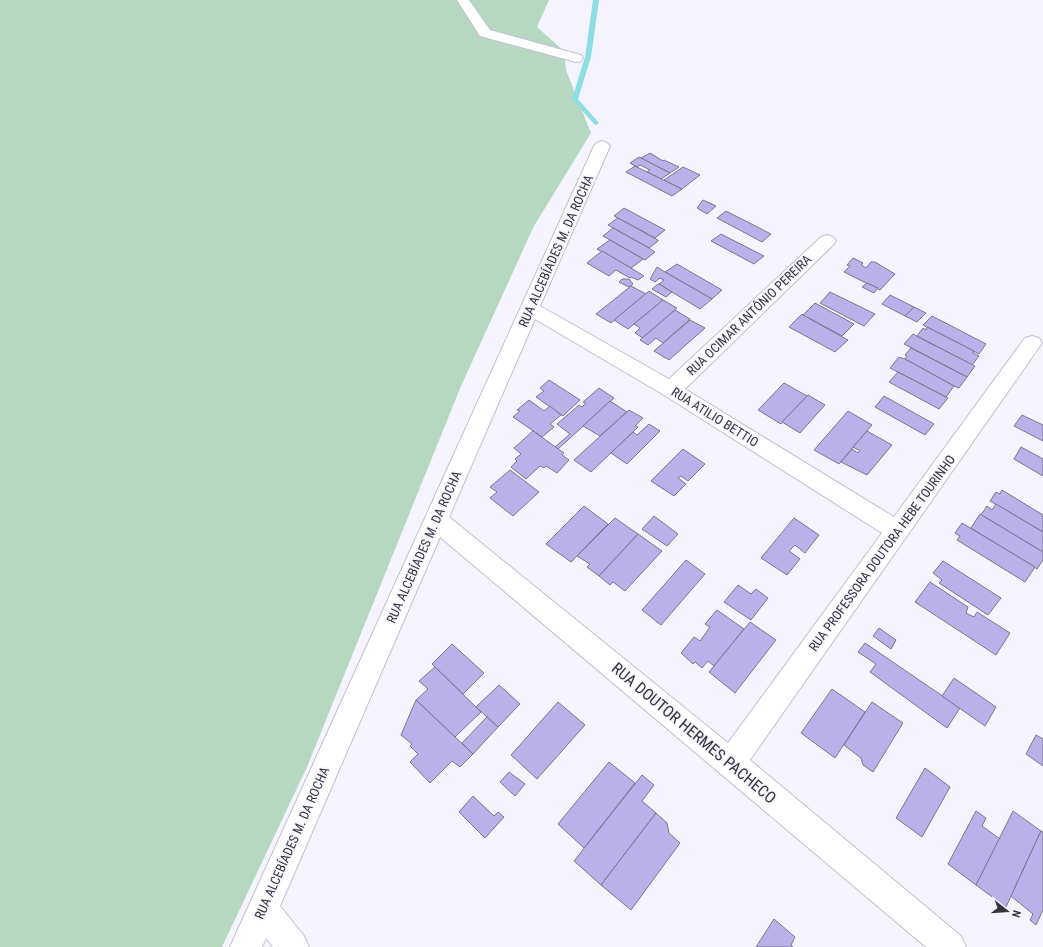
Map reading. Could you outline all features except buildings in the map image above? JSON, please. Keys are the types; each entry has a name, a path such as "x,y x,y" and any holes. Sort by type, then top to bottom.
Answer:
{"street":[{"path":"462,0 484,33 576,58"},
{"name":"RUA ALCEBÍADES M. DA ROCHA","path":"246,947 602,146"},
{"name":"RUA OCIMAR ANTÔNIO PEREIRA","path":"671,390 827,241"},
{"name":"RUA ATILIO BETTIO","path":"530,308 671,390 898,531"},
{"name":"RUA PROFESSORA DOUTORA HEBE TOURINHO","path":"731,763 1032,343"},
{"name":"RUA DOUTOR HERMES PACHECO","path":"436,520 731,763 950,947"},
{"path":"263,909 293,947"}],"green space":[{"path":"0,0 549,0 537,27 564,51 566,70 591,133 534,226 461,386 307,767 222,947 0,947"}],"waterway":[{"path":"596,0 588,57 575,99 596,123"}]}
